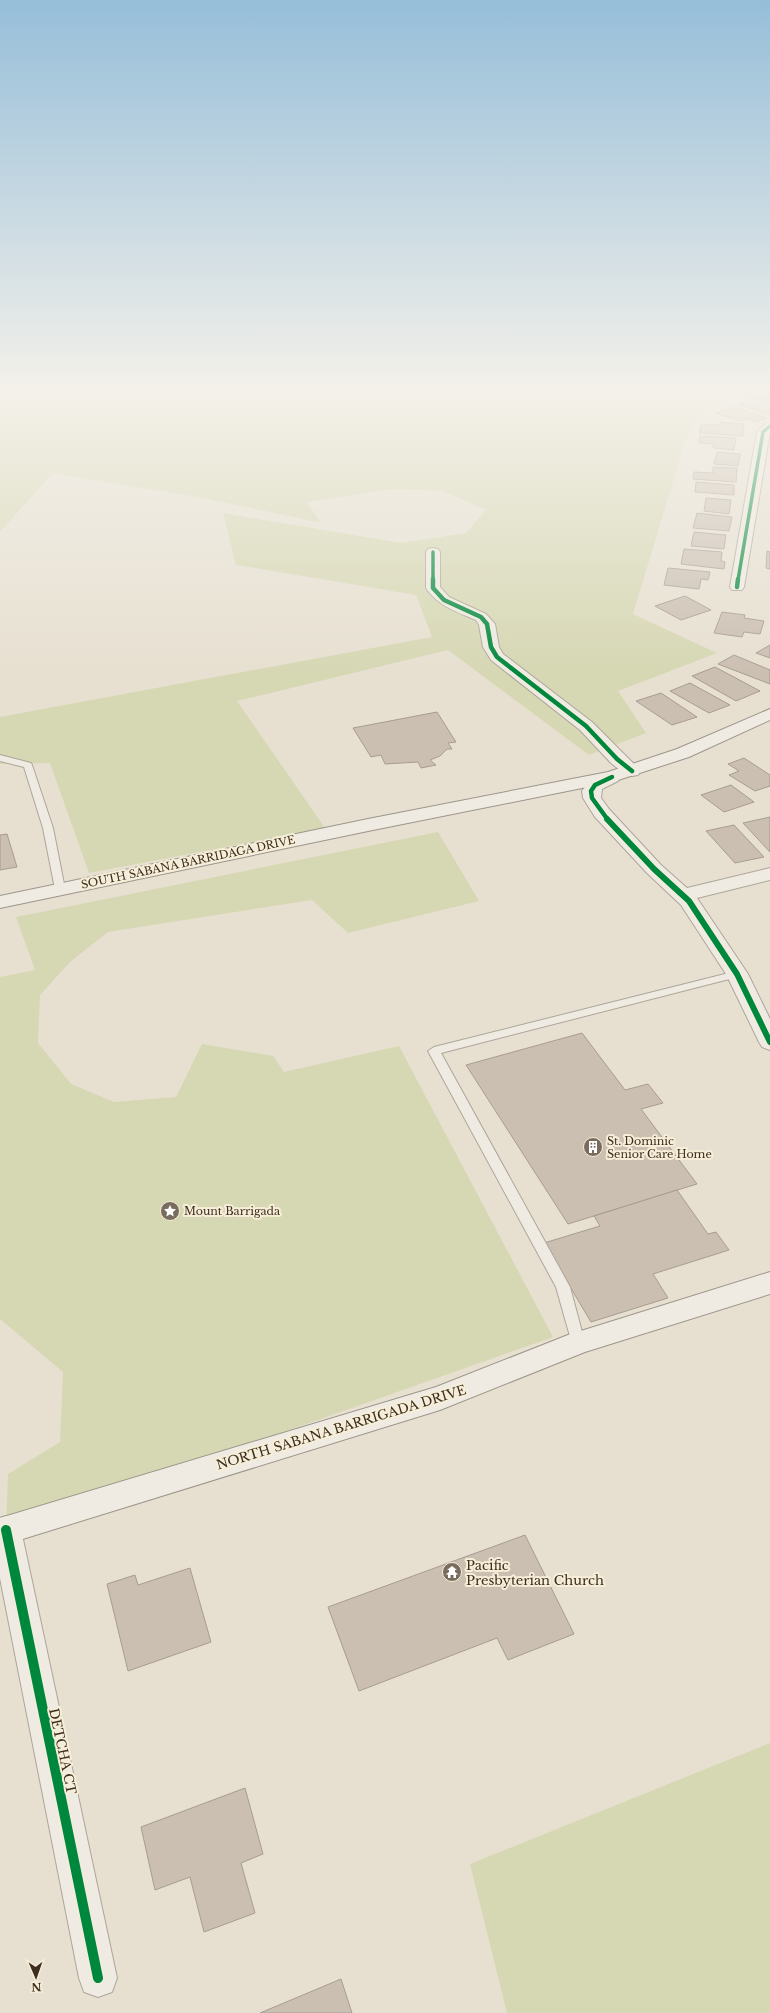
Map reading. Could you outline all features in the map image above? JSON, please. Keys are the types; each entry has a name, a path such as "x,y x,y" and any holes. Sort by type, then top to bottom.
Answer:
{"street":[{"path":"737,587 758,502 759,487"},
{"path":"433,552 433,588 437,594 444,600 481,617 487,624 491,647 497,657 586,726 617,760 632,771"},
{"path":"770,714 683,753 612,777 595,785 591,791 592,798 602,813 654,869 689,901 737,974 770,1042"},
{"name":"SOUTH SABANA BARRIDAGA DRIVE","path":"0,902 612,777"},
{"path":"683,895 770,874"},
{"name":"NORTH SABANA BARRIGADA DRIVE","path":"3,1531 440,1398 578,1343 770,1283"},
{"name":"DETCHA CT","path":"3,1531 98,1978"}],"lane":[{"path":"0,758 28,765 48,828 60,889"},
{"path":"578,1343 563,1287 434,1051 737,974"}],"green space":[{"path":"0,487 40,487 0,532"},
{"path":"137,487 671,487 633,614 717,653 618,691 646,733 589,755 448,650 237,701 325,828 89,873 50,763 0,764 0,717 432,637 416,595 236,565 223,513 401,543 466,533 486,510 443,491 393,489 307,502 321,523 198,497"},
{"path":"438,832 479,901 348,933 312,900 108,932 70,962 40,995 38,1043 71,1084 114,1102 176,1097 202,1044 273,1056 284,1072 399,1046 553,1337 6,1530 8,1474 60,1442 63,1372 0,1319 0,977 35,970 16,917"},
{"path":"770,1743 770,2013 507,2013 470,1864"}],"building":[{"path":"696,487 734,487 734,495 695,492"},
{"path":"706,498 731,500 729,514 704,511"},
{"path":"697,513 732,517 729,531 693,528"},
{"path":"694,532 726,535 724,549 691,546"},
{"path":"684,549 722,552 721,561 725,562 724,569 681,564"},
{"path":"767,551 770,552 770,569 766,568"},
{"path":"668,568 710,572 708,580 701,579 699,589 664,585"},
{"path":"685,596 711,610 681,620 655,606"},
{"path":"722,612 745,615 744,618 764,621 760,634 744,632 742,637 714,633"},
{"path":"770,645 770,658 756,653"},
{"path":"734,655 770,670 770,684 718,664"},
{"path":"715,667 760,691 736,701 692,676"},
{"path":"690,683 730,705 709,713 670,691"},
{"path":"661,693 697,717 672,725 636,701"},
{"path":"437,712 456,742 448,743 452,749 447,749 440,756 430,760 436,765 421,768 418,762 385,764 381,755 371,757 353,728"},
{"path":"744,758 770,775 770,786 755,791 729,775 739,771 728,764"},
{"path":"731,785 754,802 724,812 701,795"},
{"path":"770,817 770,852 743,823"},
{"path":"734,825 764,857 735,863 706,831"},
{"path":"7,834 17,867 0,870 0,835"},
{"name":"St. Dominic Senior Care Home","path":"582,1033 625,1090 648,1084 663,1103 641,1109 697,1184 568,1224 466,1065"},
{"name":"St. Dominic Senior Care Home","path":"677,1190 708,1234 716,1232 729,1250 653,1274 668,1298 591,1322 544,1243 600,1226 594,1216"},
{"path":"525,1535 574,1634 508,1660 497,1638 359,1691 328,1607"},
{"path":"190,1568 211,1642 128,1671 107,1584 135,1575 138,1585"},
{"path":"245,1788 263,1854 241,1863 255,1913 204,1932 190,1877 155,1890 141,1827"},
{"path":"341,1979 352,2013 260,2013"}],"cycle path":[{"path":"737,587 754,487"},
{"path":"433,552 433,588 444,600 481,617 487,624 491,647 497,657 586,726 617,759 632,771"},
{"path":"612,777 595,785 591,791 592,798 602,813 654,869 689,901 737,974 770,1042"},
{"path":"6,1530 98,1978"}],"place":[{"name":"St. Dominic Senior Care Home","path":"593,1147"},
{"name":"Mount Barrigada","path":"170,1211"},
{"name":"Pacific Presbyterian Church","path":"452,1572"}]}
